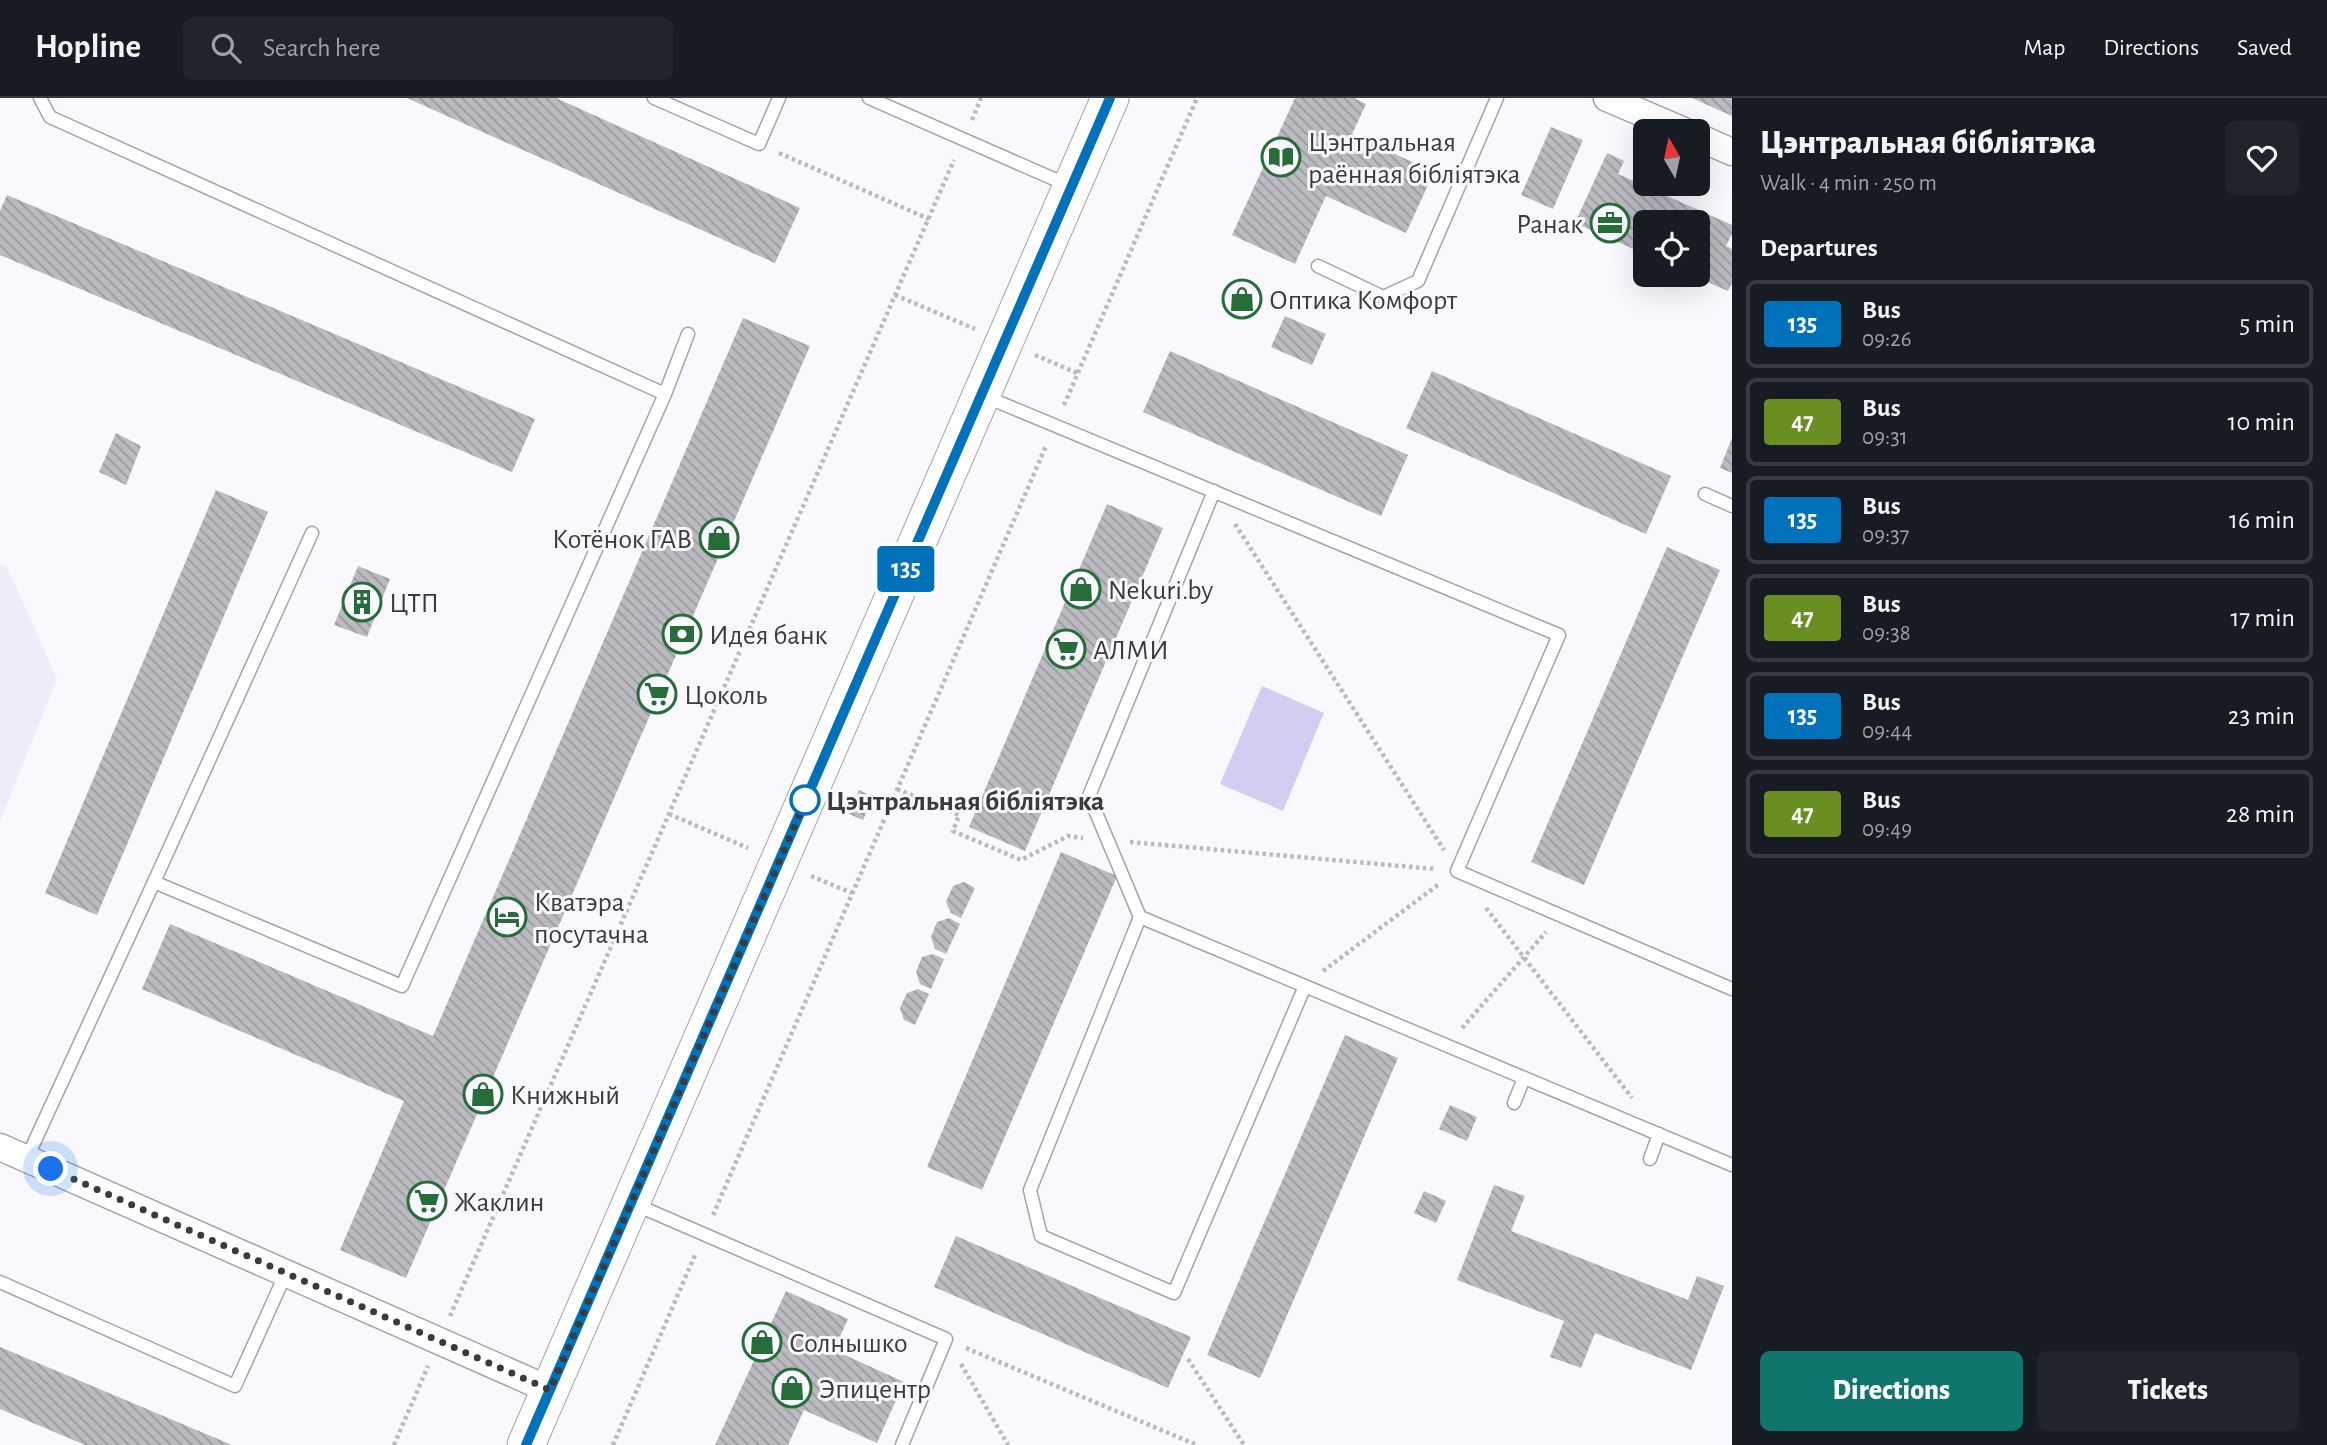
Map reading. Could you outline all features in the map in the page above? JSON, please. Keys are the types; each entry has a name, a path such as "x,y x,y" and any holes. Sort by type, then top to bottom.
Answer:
{"street":[{"path":"526,1445 1110,98"},
{"path":"1607,98 1656,119"},
{"path":"1710,142 1732,152"},
{"path":"0,1147 550,1390"}],"lane":[{"path":"40,98 50,117 665,394"},
{"path":"654,98 759,144 779,98"},
{"path":"869,98 1072,187"},
{"path":"1318,266 1383,297 1418,281 1497,98"},
{"path":"154,882 402,986 665,394 688,334"},
{"path":"982,394 1559,635 1457,871 1732,989"},
{"path":"1214,491 1089,796 1140,917 1030,1190 1041,1236 1174,1293 1305,986"},
{"path":"1705,494 1732,506"},
{"path":"27,1158 312,533"},
{"path":"1140,917 1732,1165"},
{"path":"1514,1103 1524,1077"},
{"path":"1650,1159 1659,1134"},
{"path":"630,1203 946,1339 902,1445"},
{"path":"0,1282 236,1386 286,1273"}],"path":[{"path":"394,1445 981,98"},
{"path":"613,1445 1197,98"},
{"path":"759,144 929,219"},
{"path":"1214,491 1457,871 1659,1134"},
{"path":"897,789 959,816 953,831 1021,860 1068,836 1457,871"},
{"path":"1305,986 1457,871"},
{"path":"1447,1045 1560,915"},
{"path":"946,1339 1008,1445"},
{"path":"946,1339 1197,1445"},
{"path":"1188,1359 1244,1445"}],"shaded area":[{"path":"0,564 7,567 57,679 0,821"},
{"path":"1262,686 1324,713 1283,811 1220,784"}],"building":[{"path":"407,98 556,98 800,208 775,263"},
{"path":"1295,98 1354,98 1366,104 1352,134 1434,172 1406,233 1326,196 1295,264 1232,235"},
{"path":"1692,98 1732,98 1732,116"},
{"path":"1551,127 1583,140 1553,209 1521,195"},
{"name":"Ранак","path":"1607,153 1624,161 1618,174 1633,181 1633,196 1667,196 1698,210 1633,210 1633,249 1575,223"},
{"path":"7,195 535,419 512,472 0,255 0,211"},
{"name":"Ранак","path":"1710,215 1732,225 1732,234 1726,246 1732,249 1732,283 1728,291 1710,283"},
{"path":"1285,316 1326,334 1312,365 1271,347"},
{"path":"743,318 810,346 406,1278 340,1250 404,1101 142,989 170,924 433,1036"},
{"path":"1170,351 1408,455 1381,516 1143,412"},
{"path":"1432,371 1671,476 1646,534 1406,428"},
{"path":"116,433 141,446 126,485 99,472"},
{"path":"1732,438 1732,473 1720,468"},
{"path":"216,490 268,512 97,915 45,893"},
{"path":"1107,504 1163,528 1025,851 969,827"},
{"path":"1667,547 1720,570 1584,885 1531,862"},
{"name":"ЦТП","path":"358,566 390,579 367,637 334,625"},
{"path":"859,790 873,797 863,820 849,814"},
{"path":"1061,852 1117,876 982,1190 927,1167"},
{"path":"964,882 975,888 961,918 951,913 946,902 953,886"},
{"path":"949,918 960,924 946,954 935,949 931,937 937,922"},
{"path":"933,954 944,959 931,989 920,984 916,972 922,957"},
{"path":"918,989 929,994 915,1025 904,1020 900,1008 907,993"},
{"path":"1345,1035 1398,1058 1260,1378 1207,1355"},
{"path":"1450,1105 1477,1117 1467,1141 1439,1129"},
{"path":"1494,1185 1525,1196 1511,1231 1688,1300 1697,1276 1724,1286 1691,1370 1595,1333 1581,1368 1550,1357 1564,1321 1457,1280"},
{"path":"1424,1191 1446,1201 1436,1223 1414,1213"},
{"path":"956,1236 1191,1337 1168,1388 934,1287"},
{"path":"786,1291 848,1319 834,1350 904,1382 877,1443 804,1410 788,1445 715,1445"},
{"path":"0,1347 232,1445 85,1445 0,1409"}],"bus line":[{"name":"135","path":"526,1445 1110,98"}],"place":[{"name":"Цэнтральная раённая бібліятэка","path":"1281,157"},
{"name":"Ранак","path":"1610,223"},
{"name":"Оптика Комфорт","path":"1242,299"},
{"name":"Котёнок ГАВ","path":"719,538"},
{"name":"Nekuri.by","path":"1081,589"},
{"name":"ЦТП","path":"362,602"},
{"name":"Идея банк","path":"682,634"},
{"name":"АЛМИ","path":"1066,649"},
{"name":"Цоколь","path":"657,694"},
{"name":"Цэнтральная бібліятэка","path":"805,800"},
{"name":"Кватэра посутачна","path":"507,917"},
{"name":"Книжный","path":"483,1094"},
{"name":"Жаклин","path":"427,1201"},
{"name":"Солнышко","path":"762,1342"},
{"name":"Эпицентр","path":"792,1388"}],"route":[{"path":"51,1169 550,1390 811,788 805,800"}]}
